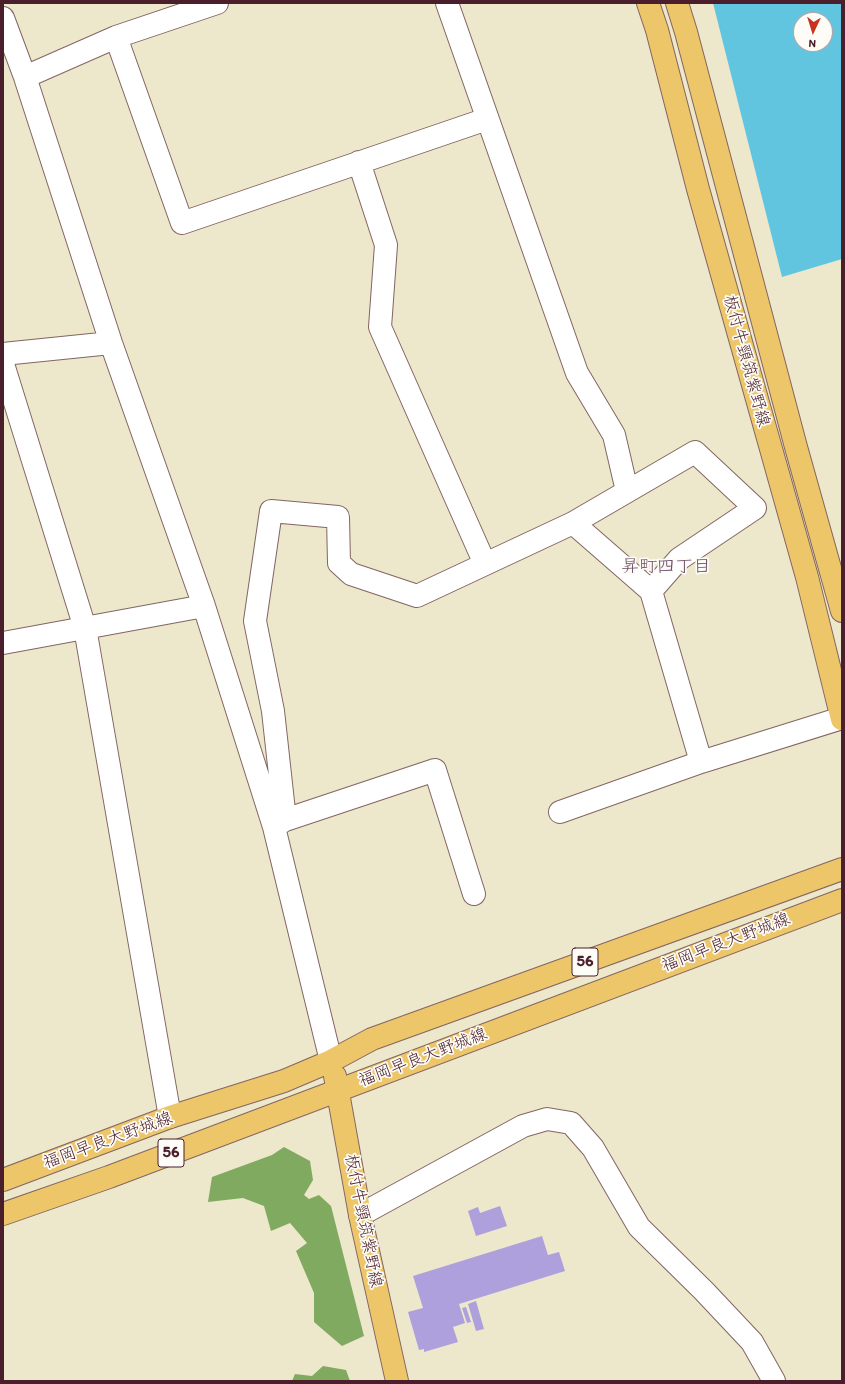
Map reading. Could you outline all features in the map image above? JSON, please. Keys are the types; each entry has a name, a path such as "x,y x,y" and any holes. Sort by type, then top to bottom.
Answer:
{"main road":[{"name":"板付牛頸筑紫野線","path":"648,3 657,30 698,189 807,577 842,719"},
{"name":"板付牛頸筑紫野線","path":"677,3 796,447 842,611"},
{"name":"福岡早良大野城線","path":"3,1180 170,1117 284,1080 331,1061 372,1039 842,869"},
{"name":"福岡早良大野城線","path":"3,1214 109,1177 842,900"},
{"name":"板付牛頸筑紫野線","path":"331,1061 338,1091 360,1215 396,1381"}],"street":[{"path":"447,3 577,373 614,435 627,492"},
{"path":"25,77 116,37 209,4"},
{"path":"3,18 25,77 111,343 279,824 331,1061"},
{"path":"116,37 182,223 487,118"},
{"path":"359,162 386,245 380,327 485,564"},
{"path":"3,354 111,343"},
{"path":"3,364 85,628 170,1117"},
{"path":"279,824 273,711 255,621 271,511 338,517 339,563 351,574 417,596 573,523 695,452 755,508 679,559 651,591"},
{"path":"573,523 651,591 701,762"},
{"path":"3,643 204,606"},
{"path":"560,812 701,762 842,719"},
{"path":"279,824 435,770 474,894"},
{"path":"360,1215 524,1126 547,1120 572,1123 593,1148 639,1228 704,1290 752,1342 774,1381"}],"green space":[{"path":"284,1147 310,1161 313,1180 304,1195 309,1199 319,1195 331,1206 364,1336 342,1346 314,1322 314,1293 296,1251 307,1243 290,1223 271,1231 264,1206 243,1198 208,1202 212,1177 272,1155"},
{"path":"323,1366 346,1370 350,1381 292,1381 295,1374 312,1376"}],"water":[{"path":"713,3 842,3 842,259 782,277"}],"building":[{"path":"500,1206 507,1226 476,1236 468,1211 478,1207 480,1213"},
{"path":"542,1236 548,1255 559,1252 565,1271 459,1304 465,1323 453,1327 458,1342 424,1352 424,1349 419,1350 408,1312 423,1308 413,1276"},
{"path":"476,1301 484,1329 476,1331 468,1304"},
{"path":"466,1307 471,1322 467,1323 462,1308"}],"district":[{"name":"昇町四丁目","path":"666,567"}]}
